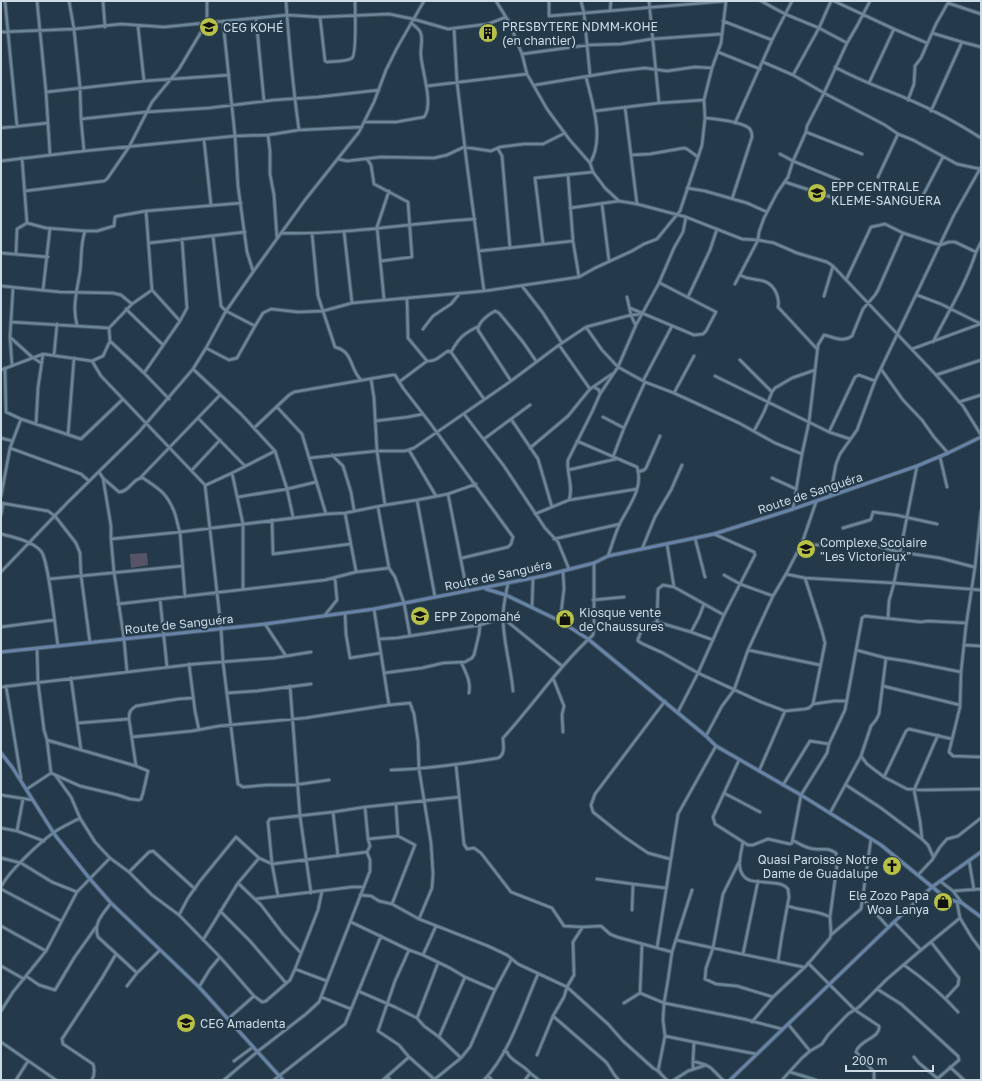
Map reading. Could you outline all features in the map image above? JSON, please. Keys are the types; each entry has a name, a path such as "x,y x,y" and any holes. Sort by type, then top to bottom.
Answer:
{"street":[{"path":"5,1 17,126"},
{"path":"37,1 46,92 50,155"},
{"path":"69,1 74,29 80,87 84,151"},
{"path":"103,1 105,26"},
{"path":"25,191 105,181 129,147 146,112 182,64 207,22 207,1"},
{"path":"286,1 299,130"},
{"path":"320,17 324,59 327,62 350,59 354,55 356,48 355,1"},
{"path":"1,572 147,423 193,369 226,311 253,272 277,238 362,127 397,48 424,1"},
{"path":"496,1 506,17 522,54 527,74 535,85 547,109 590,163 593,172 605,188 620,201"},
{"path":"206,348 229,360 234,360 237,358 263,313 270,309 298,312 323,311 352,303 484,291 579,278 609,261 657,239 665,231 680,211 702,145 705,118 704,100 722,34 726,1 680,3 549,16 549,1"},
{"path":"582,1 588,45 590,75"},
{"path":"610,11 612,1"},
{"path":"649,1 654,70 659,103"},
{"path":"761,1 847,43"},
{"path":"735,123 772,40 792,1"},
{"path":"794,75 833,1 927,43"},
{"path":"735,284 758,240 759,232 767,212 788,177 807,126 824,93 835,67 870,1"},
{"path":"908,100 914,84 915,66 921,58 936,24 948,2 981,14"},
{"path":"1,32 74,29 125,24 164,27 287,15 320,17 389,14 443,28 454,28 488,24 506,17"},
{"path":"256,18 264,101"},
{"path":"223,21 241,203 248,252 253,272"},
{"path":"723,21 772,40"},
{"path":"365,122 396,122 424,117 426,115 428,108 428,86 424,77 421,58 421,32 411,23"},
{"path":"138,26 144,81"},
{"path":"454,28 457,82 464,147 484,291"},
{"path":"869,83 894,29"},
{"path":"932,33 981,47"},
{"path":"522,54 588,45 621,44 652,39 722,34"},
{"path":"931,110 962,42"},
{"path":"718,52 760,69"},
{"path":"763,62 794,75 824,93 885,125 898,134 913,140 943,157 961,165 981,169 954,215 875,381 857,430 840,454 836,464 830,496"},
{"path":"535,85 586,77 590,75 645,68 667,71 695,67 712,68"},
{"path":"835,67 931,110 981,138"},
{"path":"428,86 527,74"},
{"path":"46,92 144,81 229,75"},
{"path":"586,77 595,111 597,145 595,156 590,163"},
{"path":"81,119 146,112 209,108 379,90"},
{"path":"595,111 659,103 704,100"},
{"path":"625,107 637,204"},
{"path":"705,118 735,123 750,129 752,132 752,137 732,199"},
{"path":"1,128 48,124"},
{"path":"1,161 235,136 268,135 299,130 362,127"},
{"path":"806,132 862,154"},
{"path":"338,159 347,161 401,156 434,158 447,155 464,147 486,151 495,150 500,147 524,144 546,144 565,133"},
{"path":"878,177 898,134"},
{"path":"268,135 270,174 274,195 277,238"},
{"path":"204,140 210,205"},
{"path":"630,155 650,154 684,148 698,157"},
{"path":"498,149 502,156 510,248"},
{"path":"780,154 839,180"},
{"path":"918,205 943,157"},
{"path":"22,158 27,223"},
{"path":"367,158 371,165 374,184 408,202 412,257 381,261"},
{"path":"543,244 535,178 593,172"},
{"path":"568,175 573,242 579,278"},
{"path":"785,182 837,199"},
{"path":"687,188 705,191 746,203 767,212"},
{"path":"384,300 377,227 389,191"},
{"path":"570,208 620,201 637,204 686,217 742,238 774,243 797,253 827,262 833,266 936,375 963,406 981,436"},
{"path":"16,254 17,229 27,223 50,228 97,231 114,226 116,216 146,211 241,203"},
{"path":"602,204 609,261"},
{"path":"146,211 152,290 180,321"},
{"path":"569,500 572,492 568,470 568,460 600,394 618,367 636,325 659,283 674,248 683,232 686,217"},
{"path":"281,233 312,234 475,219"},
{"path":"846,280 871,227 885,224 903,233 940,245 949,242 956,242 976,252"},
{"path":"43,290 48,257 50,228"},
{"path":"688,297 710,250 717,229"},
{"path":"77,325 74,310 80,272 81,250 85,231"},
{"path":"344,231 352,303"},
{"path":"149,244 245,232"},
{"path":"793,509 809,422 817,349 824,335 845,339 852,336 863,308 868,304 878,290 903,233"},
{"path":"312,234 318,296 335,347 346,352 350,358 355,374 361,381"},
{"path":"213,236 220,303 222,308 255,326"},
{"path":"144,374 180,321 187,308 182,239"},
{"path":"479,251 573,242"},
{"path":"933,342 951,309 981,242"},
{"path":"1,253 48,257"},
{"path":"824,296 833,266"},
{"path":"740,275 748,279 766,282 772,287 778,296 778,307 817,349"},
{"path":"630,308 694,334 703,334 706,332 716,312 659,283"},
{"path":"1,286 76,293 113,293 121,295 132,304"},
{"path":"522,286 543,313 560,344 592,388 599,390 600,394"},
{"path":"12,365 10,337 13,288"},
{"path":"1,370 43,354 54,354 92,361 103,356 110,341 110,328 126,309 152,290"},
{"path":"423,329 433,316 451,304 460,293"},
{"path":"917,295 951,309 981,324"},
{"path":"407,298 408,338 427,361"},
{"path":"628,298 631,315 636,325"},
{"path":"126,309 163,345"},
{"path":"451,352 459,339 477,327 491,313 498,311 536,361"},
{"path":"309,458 377,451 409,450 414,448 438,433 511,381 536,361 586,327 643,313"},
{"path":"11,322 110,328"},
{"path":"54,354 57,324"},
{"path":"912,350 981,324"},
{"path":"613,457 644,381 672,326"},
{"path":"477,327 481,336 511,381"},
{"path":"586,327 602,350 618,367 644,381 674,393 802,454"},
{"path":"10,337 32,358 41,363"},
{"path":"110,341 169,399"},
{"path":"399,382 427,361 433,361 448,351 451,352"},
{"path":"451,352 484,399"},
{"path":"36,424 38,388 43,354"},
{"path":"674,393 694,356"},
{"path":"68,435 74,358"},
{"path":"740,360 772,392"},
{"path":"936,375 981,360"},
{"path":"92,361 101,376 206,485 216,593 221,628 223,662 239,786 243,788 267,785 298,785 329,780"},
{"path":"5,368 6,412 21,419 82,439 123,399"},
{"path":"193,369 254,428 275,451 287,489 293,517"},
{"path":"881,369 903,400 922,420 948,453"},
{"path":"754,431 775,388 792,378 815,370"},
{"path":"530,448 568,416 592,388 614,373"},
{"path":"254,428 294,392 393,375 476,484 513,537 511,544 508,547 462,558"},
{"path":"829,432 856,377 859,375 875,381"},
{"path":"715,376 829,432 850,439"},
{"path":"371,379 376,421 377,451 386,505"},
{"path":"99,472 103,478 119,492 124,492 138,478 141,477 220,395"},
{"path":"959,402 981,395"},
{"path":"484,439 530,405"},
{"path":"276,407 302,434 326,514"},
{"path":"376,421 423,414"},
{"path":"464,414 504,466 545,528 558,542 569,569"},
{"path":"603,417 624,428"},
{"path":"198,418 245,466"},
{"path":"1,496 10,448 21,419"},
{"path":"511,419 538,460 552,507"},
{"path":"638,472 646,468 660,436"},
{"name":"Route de Sanguéra","path":"1,652 265,624 374,609 533,578 594,563 608,556 714,534 816,502 940,457 981,436"},
{"path":"1,438 12,441"},
{"path":"192,470 220,440"},
{"path":"577,441 637,467 639,479 637,489 620,524 608,556"},
{"path":"10,448 81,474 89,481"},
{"path":"409,450 436,496"},
{"path":"206,485 275,451"},
{"path":"332,455 343,466 351,492 354,510"},
{"path":"940,457 947,487"},
{"path":"568,470 616,459"},
{"path":"642,549 655,517 671,490 682,465"},
{"path":"888,618 889,601 894,583 917,466"},
{"path":"232,473 243,524 243,589"},
{"path":"141,477 164,493 174,512 176,525 180,532 185,597"},
{"path":"103,478 111,526 114,572 124,639 127,672"},
{"path":"772,478 796,489"},
{"path":"238,497 287,489 316,482"},
{"path":"111,539 180,532 293,517 345,513 354,510 448,494 476,484"},
{"path":"535,514 569,500 637,489"},
{"path":"448,494 462,558 467,592"},
{"path":"417,500 435,597"},
{"path":"706,736 722,706 734,690 748,650 773,596 802,543 816,502"},
{"path":"1,515 2,503 46,510 55,516 78,547 80,553 81,575 90,643"},
{"path":"378,507 389,568 395,577 404,603 410,636"},
{"path":"981,511 975,567 966,622 961,672 960,705 949,752 951,755 981,757"},
{"path":"843,528 870,520 873,512 896,515 937,524"},
{"path":"345,513 356,572"},
{"path":"272,520 273,554 350,544"},
{"path":"554,539 620,524"},
{"path":"1,534 29,543 37,547 43,554 49,579 58,646"},
{"path":"678,712 698,673 742,578 753,559 754,554 714,534"},
{"path":"695,538 704,577"},
{"path":"802,543 815,545 866,543 899,552 940,558 975,567"},
{"path":"667,544 674,587"},
{"path":"391,770 456,765 498,758 501,756 503,750 503,738 521,718 562,666 593,635 594,563"},
{"path":"49,579 182,566"},
{"path":"118,604 335,578 356,572 389,568"},
{"path":"560,621 564,589 563,570"},
{"path":"786,574 805,578 981,590"},
{"path":"724,575 740,584 773,596"},
{"path":"325,615 337,600 335,578"},
{"path":"532,607 533,578"},
{"path":"805,578 825,643 813,704"},
{"path":"508,583 503,607 503,618 506,652 513,691"},
{"path":"657,622 658,589 663,585 674,587 724,615"},
{"path":"484,588 506,595 532,607 560,621 588,639 678,712 716,746 801,795 881,845 948,899 962,903"},
{"path":"593,600 624,597"},
{"path":"160,599 167,667"},
{"path":"691,632 699,618 704,604"},
{"path":"374,609 389,705"},
{"path":"345,613 346,634 350,658 381,653"},
{"path":"794,841 801,795 827,753 829,744 845,710 862,618 865,616 922,622 966,622"},
{"path":"379,639 410,636 480,625 503,618"},
{"path":"503,618 562,666"},
{"path":"1,627 54,620"},
{"path":"713,640 657,622 643,627 638,637 638,641 698,673 784,711 805,709 809,708 813,704 834,700 847,700"},
{"path":"265,624 286,656"},
{"path":"384,673 422,668 443,663 465,662 474,655 480,634 480,625"},
{"path":"964,645 981,646"},
{"path":"37,648 38,682 51,773"},
{"path":"748,650 820,664"},
{"path":"856,650 886,658 961,672"},
{"path":"1,686 189,664 274,658 311,652"},
{"path":"830,813 861,756 871,726 879,714 886,658"},
{"path":"461,662 468,676 470,684 469,693"},
{"path":"189,664 199,730"},
{"path":"553,677 564,706 562,715 563,732"},
{"path":"72,678 81,750"},
{"path":"227,694 311,684"},
{"path":"6,686 20,779"},
{"path":"290,686 300,816 312,892"},
{"path":"883,686 960,705"},
{"path":"136,766 129,712 136,706 193,698"},
{"path":"665,702 595,794 591,807 593,812 623,836 648,853 670,859"},
{"path":"132,737 293,719 409,703 412,705 418,741 419,769 431,843 434,882 419,919"},
{"path":"759,770 784,711"},
{"path":"78,723 129,719"},
{"path":"884,777 906,731 912,729 952,739"},
{"path":"922,839 914,790 938,735"},
{"path":"47,740 136,766 148,771 143,793 138,800 80,786 51,773"},
{"path":"783,785 810,741 829,744"},
{"path":"657,948 677,819 680,810 716,746"},
{"path":"1,753 20,779 70,856 111,903 161,949 199,987 252,1047 284,1080"},
{"path":"861,756 867,764 884,777 907,789 981,788"},
{"path":"739,760 713,817 714,823 750,846 765,839 778,840 790,844 794,841"},
{"path":"456,765 465,847 467,849 478,849 510,892 552,908 564,926 601,926 613,936 672,952"},
{"path":"27,790 51,773"},
{"path":"56,776 71,798 91,837 110,858 129,872 152,895 179,915 220,957 254,996 262,1002 266,1001 290,980 318,910 322,891"},
{"path":"846,785 876,804 922,839 928,845 933,856"},
{"path":"724,793 760,812"},
{"path":"1,795 34,800"},
{"path":"278,896 272,864 269,820 365,807 396,805 459,797"},
{"path":"17,830 23,798"},
{"path":"396,805 398,836"},
{"path":"224,1080 306,1014 315,1006 321,997 370,871 370,860 367,852 370,846 365,807"},
{"path":"332,812 338,856"},
{"path":"61,921 1,888 6,878 44,840 54,832 80,818"},
{"path":"918,876 947,840 958,836 981,818"},
{"path":"1,828 17,830 44,840"},
{"path":"368,839 398,836 415,845 392,904"},
{"path":"179,915 195,889 236,837 259,858 272,864 367,852"},
{"path":"752,1022 772,997 808,963 831,935 861,909 871,839"},
{"path":"794,841 814,849 830,849 836,853 837,865 830,917 831,935"},
{"path":"743,842 739,862 723,894 713,948 704,977 706,981 716,984 737,986 772,997"},
{"path":"129,872 149,852 152,851 195,889"},
{"path":"730,1080 888,927 932,887 981,852"},
{"path":"1,858 21,863 52,882 77,892"},
{"path":"1,1011 2,1005 24,980 46,951 77,892 110,858"},
{"path":"203,940 238,883 259,858"},
{"path":"969,860 974,890"},
{"path":"739,862 741,874 748,880 782,884 787,887 789,893 788,906 778,961"},
{"path":"597,879 666,888"},
{"path":"743,954 758,881"},
{"path":"940,881 952,891 962,903 981,917"},
{"path":"238,883 261,905 283,934 301,953"},
{"path":"632,910 634,884"},
{"path":"254,899 352,887 364,888"},
{"path":"952,891 981,889"},
{"path":"660,1072 658,1070 665,1036 663,1020 664,1003 672,952 692,890"},
{"path":"360,895 371,896 379,901 392,904 419,919 488,946 506,955 511,960 567,987 608,1024 623,1041 652,1068 660,1072 667,1080"},
{"path":"863,899 888,927"},
{"path":"957,902 960,918 981,950"},
{"path":"26,976 39,985 55,990 74,958 111,903"},
{"path":"788,906 830,917"},
{"path":"220,911 286,983"},
{"path":"782,1080 799,1060 810,1050 822,1044 828,1035 848,1014 859,1008 877,989 960,918"},
{"path":"351,922 495,990"},
{"path":"894,922 921,950"},
{"path":"1,926 46,951"},
{"path":"423,955 436,926"},
{"path":"96,927 98,937 137,973"},
{"path":"537,1055 553,1016 564,997 567,987 575,972 573,941 582,927"},
{"path":"274,1080 345,1024 381,936"},
{"path":"676,940 803,967"},
{"path":"931,942 959,978 958,985 946,998"},
{"path":"640,994 642,945"},
{"path":"127,986 137,973 161,949"},
{"path":"409,950 395,981 378,1031 399,1045 409,1057 435,1080 461,1058 470,1047 495,990 511,960"},
{"path":"92,1080 95,1069 93,1064 63,1044 62,1039 116,954"},
{"path":"199,987 210,969 220,957"},
{"path":"417,1018 438,963"},
{"path":"808,963 855,1010 880,1027 877,1034 856,1049 856,1052 874,1072 874,1080"},
{"path":"904,965 917,973 946,998 958,1012"},
{"path":"1,966 24,980"},
{"path":"295,969 327,981"},
{"path":"484,1080 497,1065 538,974"},
{"path":"439,1037 465,977"},
{"path":"877,989 901,1004 958,1056 959,1060 937,1079 914,1057"},
{"path":"358,991 417,1018 424,1026 439,1037 461,1058"},
{"path":"624,1003 640,994 664,1003 782,1029"},
{"path":"228,1019 254,996"},
{"path":"321,997 351,1009"},
{"path":"553,1016 606,1062 612,1068 615,1077 619,1080"},
{"path":"788,1024 810,1050"},
{"path":"665,1036 756,1054"},
{"path":"1,1042 56,1080"},
{"path":"693,1069 692,1061 694,1042"},
{"path":"234,1061 252,1047"},
{"path":"504,1051 507,1052 509,1057 525,1066 530,1073 539,1080"},
{"path":"383,1080 409,1057"},
{"path":"16,1080 28,1061"},
{"path":"692,1061 711,1068 723,1080"},
{"path":"674,1080 693,1069 706,1065"},
{"path":"950,1067 964,1080"},
{"path":"790,1072 816,1080"},
{"path":"525,1080 530,1073"},
{"path":"387,1076 390,1080"},
{"path":"488,1076 492,1080"}],"shaded area":[{"path":"147,553 148,565 131,568 130,554"}],"place":[{"name":"CEG KOHÉ","path":"209,27"},
{"name":"PRESBYTERE NDMM-KOHE (en chantier)","path":"488,33"},
{"name":"EPP CENTRALE KLEME-SANGUERA","path":"817,193"},
{"name":"Complexe Scolaire \"Les Victorieux\"","path":"806,549"},
{"name":"EPP Zopomahé","path":"420,616"},
{"name":"Kiosque vente de Chaussures","path":"565,619"},
{"name":"Quasi Paroisse Notre Dame de Guadalupe","path":"892,866"},
{"name":"Ele Zozo Papa Woa Lanya","path":"943,902"},
{"name":"CEG Amadenta","path":"186,1023"}]}
